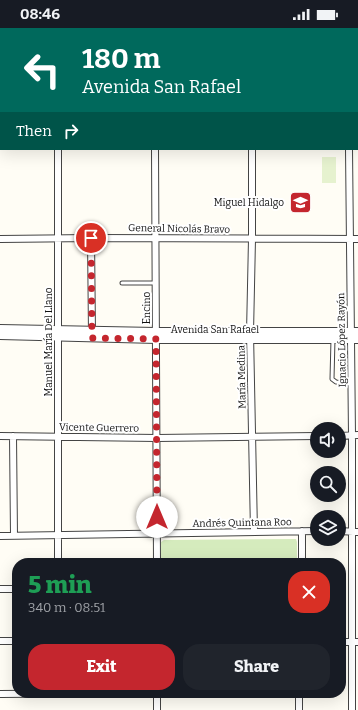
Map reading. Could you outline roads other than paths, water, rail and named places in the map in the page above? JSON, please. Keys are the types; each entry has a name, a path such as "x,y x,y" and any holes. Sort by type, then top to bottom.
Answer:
{"street":[{"name":"Manuel María Del Llano","path":"58,150 58,558"},
{"name":"Encino","path":"155,150 157,558"},
{"name":"María Medina","path":"252,150 250,336 254,532"},
{"name":"Ignacio López Rayón","path":"349,150 349,240 354,336 351,384 355,435 355,692 352,710"},
{"path":"91,238 92,335"},
{"name":"General Nicolás Bravo","path":"0,239 358,239"},
{"name":"Avenida San Rafael","path":"0,329 59,334"},
{"name":"Avenida San Rafael","path":"0,335 354,336"},
{"name":"Vicente Guerrero","path":"0,436 157,438 310,436"},
{"path":"13,436 14,536"},
{"path":"302,531 302,558"},
{"name":"Andrés Quintana Roo","path":"0,536 310,531"},
{"path":"0,589 12,588"},
{"path":"0,641 12,641"},
{"path":"0,694 12,694"},
{"path":"157,698 157,710"},
{"path":"299,698 299,710"}],"lane":[{"path":"122,283 156,283"},
{"path":"334,336 332,379 336,382 351,384"}],"place":[{"name":"Miguel Hidalgo","path":"300,202"}]}
